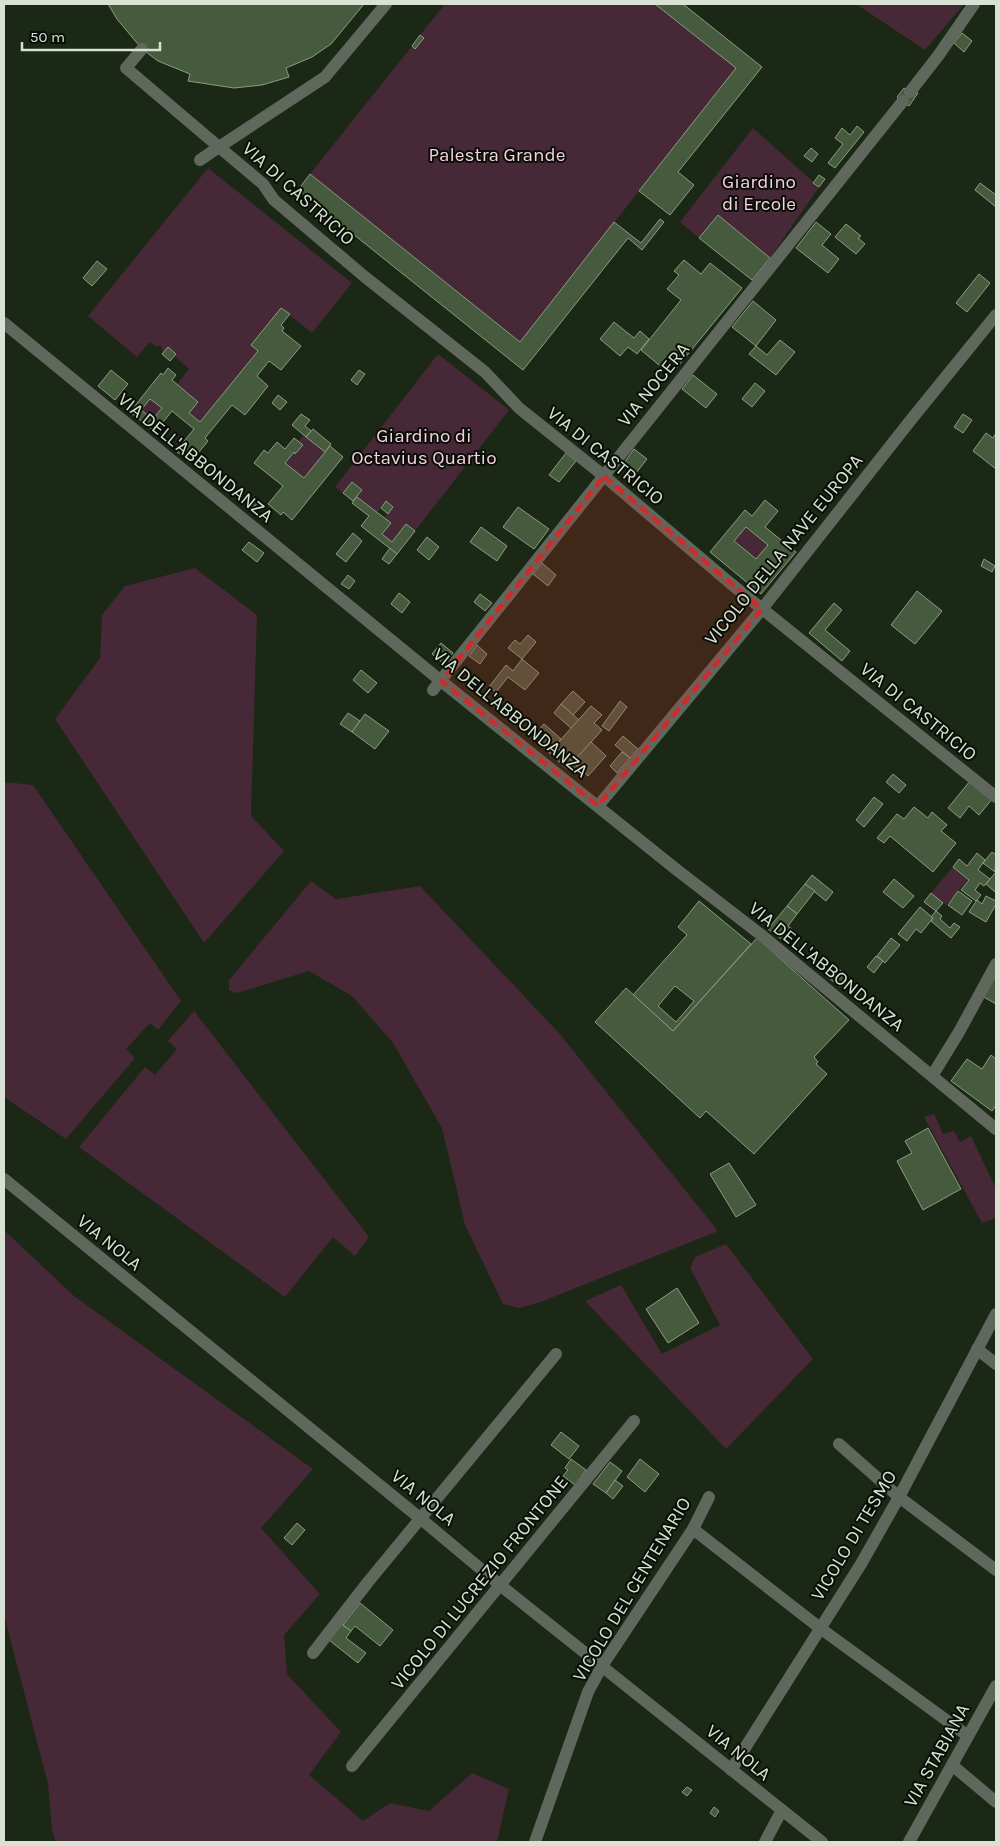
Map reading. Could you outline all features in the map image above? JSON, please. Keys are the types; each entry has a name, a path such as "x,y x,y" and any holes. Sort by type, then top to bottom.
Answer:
{"street":[{"path":"142,50 126,68 219,147 325,77 386,4"},
{"name":"VIA NOCERA","path":"437,686 906,97 938,56 974,4"},
{"name":"VIA DI CASTRICIO","path":"200,160 219,147 263,184 274,200 365,277 484,372 519,408 996,798"},
{"name":"VICOLO DELLA NAVE EUROPA","path":"598,806 762,608 996,315"},
{"name":"VIA DELL'ABBONDANZA","path":"4,323 437,686 598,806 760,934 996,1129"},
{"path":"932,1076 959,1032 996,964"},
{"name":"VIA NOLA","path":"4,1179 500,1585 822,1842"},
{"name":"VICOLO DI TESMO","path":"731,1770 861,1564 899,1498 996,1314"},
{"path":"977,1349 996,1364"},
{"path":"313,1653 368,1582 556,1354"},
{"name":"VICOLO DI LUCREZIO FRONTONE","path":"352,1766 634,1422"},
{"path":"839,1444 899,1498 996,1570"},
{"name":"VICOLO DEL CENTENARIO","path":"535,1842 588,1692 602,1666 693,1529 709,1497"},
{"path":"693,1529 820,1628 968,1736"},
{"name":"VIA STABIANA","path":"909,1842 996,1686"},
{"path":"952,1765 996,1802"},
{"path":"764,1842 782,1810"}],"highlighted area":[{"path":"604,476 762,609 598,806 441,681"}],"green space":[{"name":"Palestra Grande","path":"445,4 655,4 736,68 520,342 310,174 412,46 416,48 423,39 420,35"},
{"path":"856,4 964,4 925,50"},
{"name":"Giardino di Ercole","path":"753,128 819,187 770,258 718,215 699,238 680,222"},
{"path":"208,168 352,283 312,333 281,308 251,345 258,351 200,422 189,413 198,401 177,384 189,369 174,356 176,353 168,347 163,353 161,346 155,346 150,342 137,357 88,316"},
{"name":"Giardino di Octavius Quartio","path":"438,354 509,410 415,531 406,524 392,542 382,534 390,524 384,518 393,507 386,501 377,513 357,497 362,490 352,482 343,493 335,487"},
{"path":"150,399 162,408 153,419 141,410"},
{"path":"304,435 325,452 304,478 285,463 302,446 298,442"},
{"path":"746,527 768,545 756,559 734,541"},
{"path":"195,568 257,615 251,816 284,851 204,943 55,719 100,658 102,615 125,586"},
{"path":"4,782 33,785 181,1001 158,1030 150,1023 126,1049 135,1058 66,1139 4,1097"},
{"path":"953,867 968,879 946,905 931,893"},
{"path":"311,881 336,899 420,886 559,1033 718,1231 538,1303 519,1308 503,1304 465,1225 442,1128 393,1043 352,996 309,971 237,993 229,990 229,980"},
{"path":"194,1011 369,1237 355,1256 333,1237 285,1297 79,1147 145,1067 155,1075 177,1049 168,1041"},
{"path":"934,1114 943,1134 954,1131 960,1142 971,1136 996,1189 996,1218 982,1223 924,1117"},
{"path":"4,1230 74,1296 313,1469 261,1528 320,1594 284,1635 287,1674 341,1732 309,1775 363,1821 390,1803 429,1811 472,1773 509,1789 497,1842 56,1842 52,1831 48,1784 4,1615"},
{"path":"726,1244 813,1359 726,1449 585,1301 621,1285 662,1354 720,1325 690,1268 695,1257"}],"building":[{"path":"108,4 364,4 331,44 312,57 286,68 289,77 262,85 234,88 188,81 190,74 158,61 142,49 117,19"},
{"path":"655,4 683,4 762,67 678,172 694,185 670,215 639,191 736,68"},
{"path":"962,33 972,41 964,52 954,43"},
{"path":"420,35 424,38 415,49 412,46"},
{"path":"904,88 912,94 915,91 918,93 909,106 897,97"},
{"path":"857,126 864,132 835,168 828,163 843,144 835,138 842,128 850,135"},
{"path":"811,148 818,154 812,162 804,156"},
{"path":"310,174 520,342 614,222 641,243 660,219 664,222 642,250 628,238 523,370 298,190"},
{"path":"819,175 825,179 819,187 813,183"},
{"path":"980,183 996,195 996,207 975,190"},
{"path":"718,215 770,258 752,280 699,238"},
{"path":"816,222 831,234 822,245 839,259 828,273 796,248"},
{"path":"846,224 861,236 858,238 865,244 856,254 835,237"},
{"path":"684,260 701,274 710,263 742,288 671,375 641,350 681,300 667,289 679,275 674,271"},
{"path":"97,261 107,269 92,286 83,278"},
{"path":"979,274 990,283 967,312 956,303"},
{"path":"753,301 776,320 756,346 732,327"},
{"path":"281,308 290,314 281,325 284,328 282,331 301,346 281,370 269,361 257,376 268,386 245,415 232,405 205,438 208,441 190,463 176,451 194,429 172,411 155,432 130,412 161,373 163,375 168,368 176,375 172,380 198,402 189,413 200,422 258,351 251,345","holes":["150,399 162,408 153,419 141,410"]},
{"path":"614,322 634,338 640,331 649,339 637,354 628,347 620,356 600,339"},
{"path":"780,340 795,352 776,375 749,354 756,346 767,355"},
{"path":"168,347 176,354 170,361 162,354"},
{"path":"111,370 128,384 115,400 98,386"},
{"path":"359,370 365,374 357,385 351,380"},
{"path":"693,375 717,394 706,408 682,389"},
{"path":"755,383 765,391 752,407 742,399"},
{"path":"278,395 287,402 280,410 272,403"},
{"path":"301,414 310,420 305,426 311,431 306,437 292,425"},
{"path":"963,414 972,420 963,433 954,427"},
{"path":"313,429 331,444 325,452 306,437"},
{"path":"986,433 993,438 996,433 996,469 973,451"},
{"path":"294,438 303,445 285,463 304,478 330,446 343,457 292,520 283,512 281,515 268,504 283,486 254,463 264,450 268,453 277,442 285,449"},
{"path":"634,449 647,459 636,473 624,463"},
{"path":"566,453 576,461 559,482 549,475"},
{"path":"352,482 362,490 353,501 343,493"},
{"path":"254,496 259,501 251,511 246,507"},
{"path":"357,497 391,523 382,534 392,542 406,524 415,531 397,554 361,526 369,516 352,503"},
{"path":"765,500 778,511 765,527 796,552 761,594 710,552 745,510 752,516","holes":["746,527 768,545 756,559 734,541"]},
{"path":"386,501 393,507 388,514 381,508"},
{"path":"518,507 549,529 534,549 503,527"},
{"path":"481,527 507,546 497,561 470,542"},
{"path":"353,533 362,541 346,562 336,554"},
{"path":"427,537 439,547 429,560 417,550"},
{"path":"249,542 264,553 257,562 242,550"},
{"path":"390,548 397,554 389,564 382,559"},
{"path":"984,559 995,566 992,572 981,566"},
{"path":"542,563 556,575 548,586 533,574"},
{"path":"348,575 355,581 349,589 341,584"},
{"path":"917,591 942,611 915,644 891,625"},
{"path":"399,593 410,602 402,613 391,604"},
{"path":"480,594 492,603 485,611 474,602"},
{"path":"834,603 842,610 825,630 850,651 842,661 809,633"},
{"path":"528,635 536,642 522,659 508,648 515,640 520,644"},
{"path":"441,643 453,653 444,664 432,654"},
{"path":"477,645 487,654 480,664 469,656"},
{"path":"522,659 539,673 525,690 508,677 496,692 489,687 506,665 513,671"},
{"path":"361,670 377,683 368,693 353,680"},
{"path":"573,691 585,702 573,715 561,704"},
{"path":"620,701 627,707 609,731 602,726"},
{"path":"561,704 579,720 571,728 554,713"},
{"path":"591,706 602,715 594,723 602,730 573,762 555,746"},
{"path":"348,713 360,721 352,732 340,724"},
{"path":"365,714 389,731 375,749 352,732"},
{"path":"544,724 561,739 555,746 538,731"},
{"path":"538,731 573,762 567,769 532,737"},
{"path":"623,736 638,749 630,758 615,745"},
{"path":"591,742 606,756 588,776 573,762"},
{"path":"622,752 630,758 617,773 610,766"},
{"path":"573,762 585,773 582,776 570,766"},
{"path":"893,774 906,785 899,793 886,782"},
{"path":"970,781 992,799 979,815 969,806 960,818 948,808"},
{"path":"874,797 883,804 864,827 856,820"},
{"path":"914,807 928,818 932,812 947,825 941,831 956,843 933,872 890,836 884,843 877,838 897,814 904,819"},
{"path":"992,852 996,855 995,872 983,863"},
{"path":"977,853 985,860 978,870 990,879 984,886 980,883 975,890 981,895 976,901 961,890 969,880 953,867 959,859 967,866"},
{"path":"996,872 996,890 995,892 986,884"},
{"path":"812,875 833,892 826,901 805,884"},
{"path":"894,879 914,896 903,908 883,892"},
{"path":"805,884 815,891 797,914 787,906"},
{"path":"958,891 972,901 962,915 948,905"},
{"path":"931,893 943,903 936,911 924,902"},
{"path":"986,896 996,901 996,904 986,922 969,912 977,900 982,904"},
{"path":"699,901 751,944 673,1031 633,995 687,935 678,927","holes":["675,986 694,1001 676,1022 658,1006"]},
{"path":"787,906 797,914 788,926 793,930 784,941 768,929"},
{"path":"920,907 933,918 921,933 916,929 907,941 898,934"},
{"path":"936,911 942,916 940,919 950,928 954,923 960,927 951,938 931,921 933,918 931,917"},
{"path":"757,938 849,1020 814,1057 818,1062 816,1064 827,1074 754,1154 706,1111 700,1118 595,1022 626,988 673,1031"},
{"path":"891,938 900,945 885,963 877,956"},
{"path":"876,956 883,961 874,973 867,967"},
{"path":"834,965 848,977 840,987 825,975"},
{"path":"996,972 996,1004 982,996"},
{"path":"991,1055 996,1059 996,1105 992,1111 951,1081 967,1059 982,1069"},
{"path":"928,1128 961,1189 923,1210 897,1161 912,1153 905,1141"},
{"path":"729,1163 756,1205 736,1217 710,1174"},
{"path":"677,1288 699,1323 668,1343 646,1309"},
{"path":"561,1432 579,1446 569,1459 551,1445"},
{"path":"571,1459 586,1470 575,1485 563,1476 568,1470 565,1468"},
{"path":"640,1459 659,1474 645,1492 627,1477"},
{"path":"610,1462 622,1471 606,1493 593,1484"},
{"path":"615,1480 623,1486 613,1499 606,1493"},
{"path":"297,1523 305,1530 292,1545 284,1538"},
{"path":"360,1603 393,1630 380,1646 355,1626 351,1631 343,1625"},
{"path":"341,1624 351,1631 346,1638 366,1653 358,1663 329,1640"},
{"path":"687,1787 692,1790 687,1796 682,1792"},
{"path":"714,1807 719,1811 715,1817 710,1813"}]}
